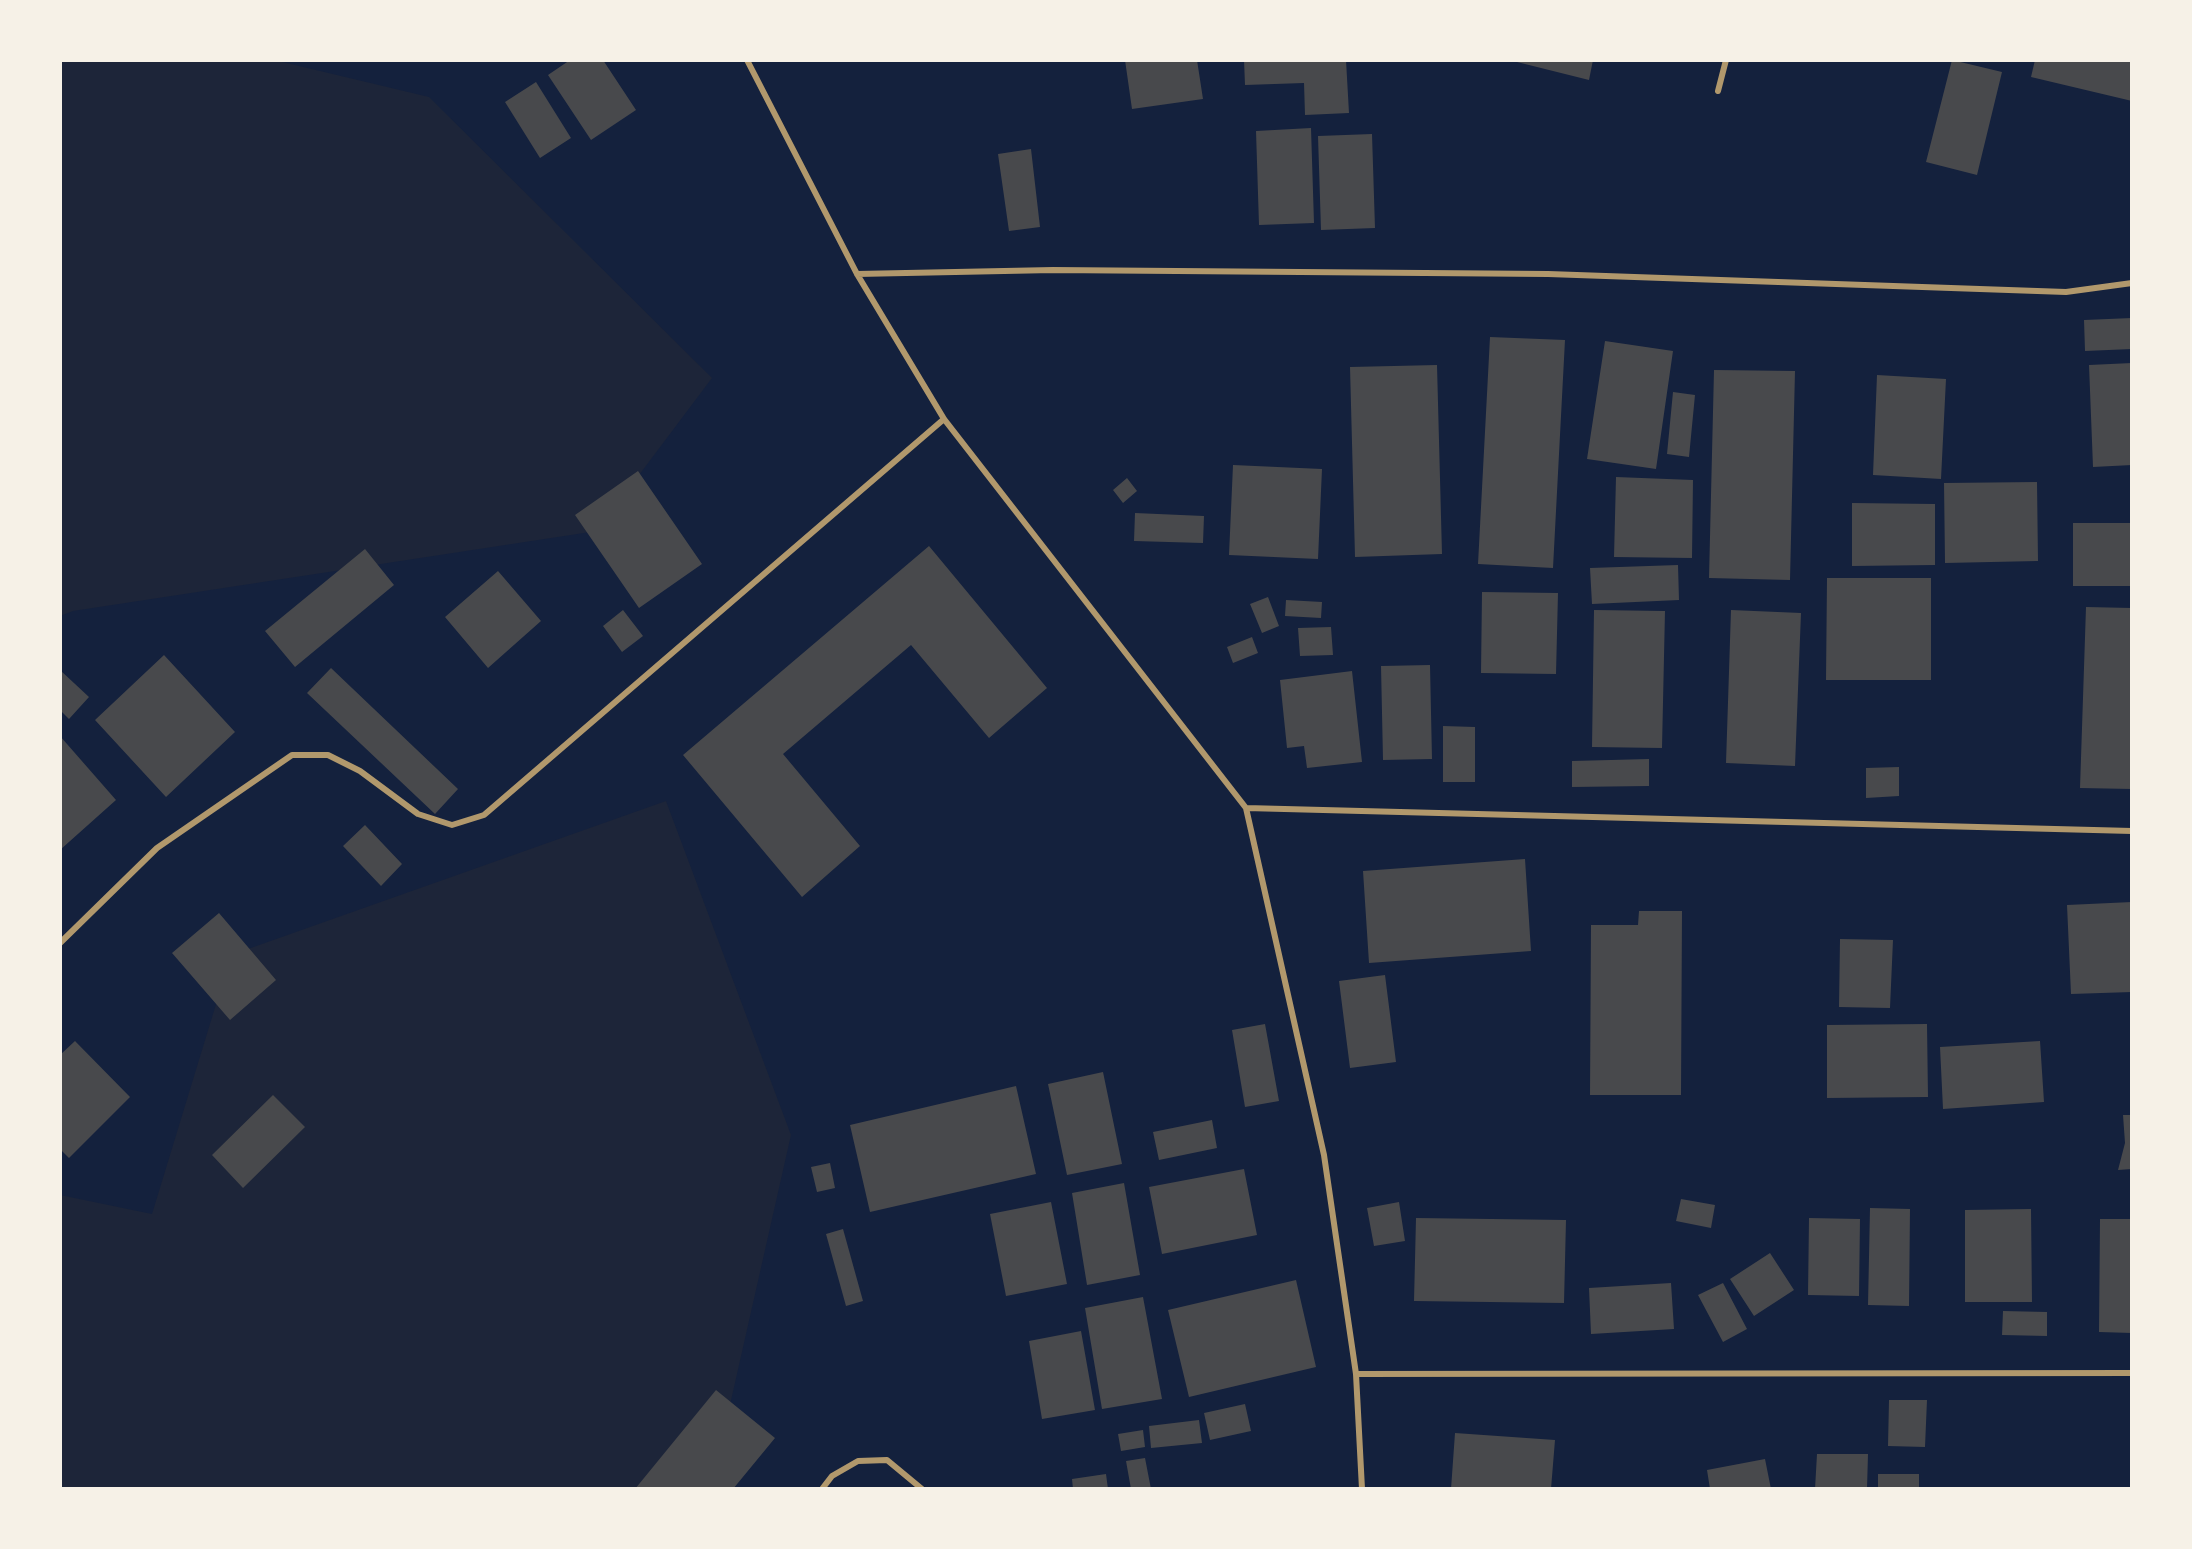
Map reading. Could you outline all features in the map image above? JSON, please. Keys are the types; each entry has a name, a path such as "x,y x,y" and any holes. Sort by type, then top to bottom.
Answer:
{"street":[{"path":"747,60 857,274 944,419 1246,808 1324,1155 1356,1374 1362,1489"},
{"path":"1718,91 1726,60"},
{"path":"857,274 1053,270 1548,274 2066,292 2132,283"},
{"path":"60,944 157,848 292,755 328,755 360,771 418,813 452,825 484,814 944,419"},
{"path":"1246,808 2132,831"},
{"path":"1356,1374 2132,1373"},
{"path":"822,1489 832,1476 858,1461 887,1460 922,1489"}],"shaded area":[{"path":"60,60 274,60 429,97 712,378 597,531 73,611 60,616"},
{"path":"666,801 791,1135 711,1489 60,1489 60,1195 152,1214 231,955"}],"building":[{"path":"570,60 603,60 636,110 591,140 548,75"},
{"path":"1125,60 1197,60 1203,99 1132,109"},
{"path":"1244,60 1346,60 1349,113 1305,115 1304,83 1245,85"},
{"path":"1509,60 1593,60 1589,80"},
{"path":"1952,60 2002,72 1977,175 1926,162"},
{"path":"2035,60 2132,60 2132,101 2031,77"},
{"path":"536,82 571,138 540,158 505,102"},
{"path":"1311,128 1314,223 1259,225 1256,131"},
{"path":"1372,134 1375,228 1321,230 1318,136"},
{"path":"1031,149 1040,227 1009,231 998,154"},
{"path":"2132,318 2132,349 2085,351 2084,320"},
{"path":"1490,337 1565,340 1553,568 1478,564"},
{"path":"1605,341 1673,351 1656,469 1587,459"},
{"path":"2132,363 2132,465 2093,467 2089,365"},
{"path":"1437,365 1442,554 1355,557 1350,367"},
{"path":"1714,370 1795,371 1790,580 1709,578"},
{"path":"1877,375 1946,379 1941,479 1873,475"},
{"path":"1673,392 1695,395 1689,457 1667,454"},
{"path":"1233,465 1322,469 1318,559 1229,555"},
{"path":"638,471 702,564 639,608 575,515"},
{"path":"1616,477 1693,480 1692,558 1614,557"},
{"path":"1127,478 1137,491 1123,503 1113,490"},
{"path":"2037,482 2038,561 1945,563 1944,483"},
{"path":"1852,503 1935,504 1935,565 1852,566"},
{"path":"1135,513 1204,516 1203,543 1134,541"},
{"path":"2073,523 2132,523 2132,586 2073,586"},
{"path":"929,546 1047,688 989,738 911,645 783,754 860,846 802,897 683,755"},
{"path":"365,549 394,585 295,667 265,631"},
{"path":"1678,565 1679,600 1592,604 1590,568"},
{"path":"498,571 541,621 488,668 445,617"},
{"path":"1827,578 1931,578 1931,680 1826,680"},
{"path":"1482,592 1558,593 1556,674 1481,673"},
{"path":"1268,597 1279,626 1262,633 1250,604"},
{"path":"1286,600 1322,602 1321,618 1285,616"},
{"path":"2086,607 2132,608 2132,789 2080,788"},
{"path":"623,610 643,636 622,652 603,626"},
{"path":"1594,610 1665,611 1662,748 1592,747"},
{"path":"1731,610 1801,613 1795,766 1726,763"},
{"path":"1331,627 1333,655 1300,656 1298,628"},
{"path":"1252,637 1258,653 1233,663 1227,647"},
{"path":"164,655 235,732 166,797 95,720"},
{"path":"1430,665 1432,759 1383,760 1381,666"},
{"path":"331,668 458,789 435,814 307,693"},
{"path":"60,670 89,697 69,719 60,710"},
{"path":"1352,671 1362,762 1307,768 1304,746 1287,748 1280,680"},
{"path":"1443,726 1475,727 1475,782 1443,782"},
{"path":"60,736 116,800 60,850"},
{"path":"1649,759 1649,786 1572,787 1572,761"},
{"path":"1899,767 1899,796 1866,798 1866,768"},
{"path":"365,825 402,864 381,886 343,846"},
{"path":"1525,859 1531,951 1369,963 1363,871"},
{"path":"2132,902 2132,992 2071,994 2067,905"},
{"path":"1639,911 1682,911 1681,1095 1590,1095 1591,925 1638,925"},
{"path":"219,913 276,980 230,1020 172,953"},
{"path":"1840,939 1893,940 1890,1008 1839,1007"},
{"path":"1385,975 1396,1062 1350,1068 1339,981"},
{"path":"1265,1024 1279,1101 1245,1107 1232,1030"},
{"path":"1927,1024 1928,1097 1827,1098 1827,1025"},
{"path":"75,1041 130,1097 69,1158 60,1149 60,1055"},
{"path":"2040,1041 2044,1102 1943,1109 1940,1047"},
{"path":"1103,1072 1122,1164 1067,1175 1048,1084"},
{"path":"1016,1086 1036,1174 870,1212 850,1125"},
{"path":"273,1095 305,1127 243,1188 212,1155"},
{"path":"2123,1115 2132,1115 2132,1169 2118,1170 2125,1143"},
{"path":"1212,1120 1217,1148 1159,1160 1153,1132"},
{"path":"830,1163 835,1188 817,1192 811,1167"},
{"path":"1244,1169 1257,1235 1162,1254 1149,1187"},
{"path":"1124,1183 1140,1275 1087,1285 1072,1193"},
{"path":"1681,1199 1715,1205 1711,1228 1676,1221"},
{"path":"1051,1202 1067,1284 1006,1296 990,1214"},
{"path":"1399,1202 1405,1241 1374,1246 1367,1208"},
{"path":"1870,1208 1910,1209 1909,1306 1868,1305"},
{"path":"2031,1209 2032,1302 1965,1302 1965,1210"},
{"path":"1416,1218 1566,1220 1564,1303 1414,1301"},
{"path":"1809,1218 1860,1219 1859,1296 1808,1295"},
{"path":"2100,1219 2132,1219 2132,1333 2099,1332"},
{"path":"843,1229 863,1301 846,1306 826,1234"},
{"path":"1770,1253 1794,1290 1754,1316 1730,1279"},
{"path":"1296,1280 1316,1367 1189,1397 1168,1310"},
{"path":"1671,1283 1674,1329 1591,1334 1589,1288"},
{"path":"1723,1283 1747,1329 1723,1342 1698,1295"},
{"path":"1143,1297 1162,1399 1102,1409 1085,1308"},
{"path":"2003,1311 2047,1312 2047,1336 2002,1335"},
{"path":"1081,1331 1095,1410 1042,1419 1029,1341"},
{"path":"716,1390 775,1438 733,1489 635,1489"},
{"path":"1889,1400 1927,1400 1925,1447 1888,1446"},
{"path":"1245,1404 1251,1431 1210,1440 1204,1413"},
{"path":"1199,1420 1202,1443 1151,1448 1149,1426"},
{"path":"1143,1430 1145,1447 1121,1451 1118,1434"},
{"path":"1455,1433 1555,1440 1551,1489 1451,1489"},
{"path":"1817,1454 1868,1454 1867,1489 1815,1489"},
{"path":"1145,1458 1151,1489 1131,1489 1126,1461"},
{"path":"1765,1459 1771,1489 1710,1489 1707,1470"},
{"path":"1106,1474 1108,1489 1073,1489 1072,1479"},
{"path":"1878,1474 1919,1474 1919,1489 1878,1489"}]}
